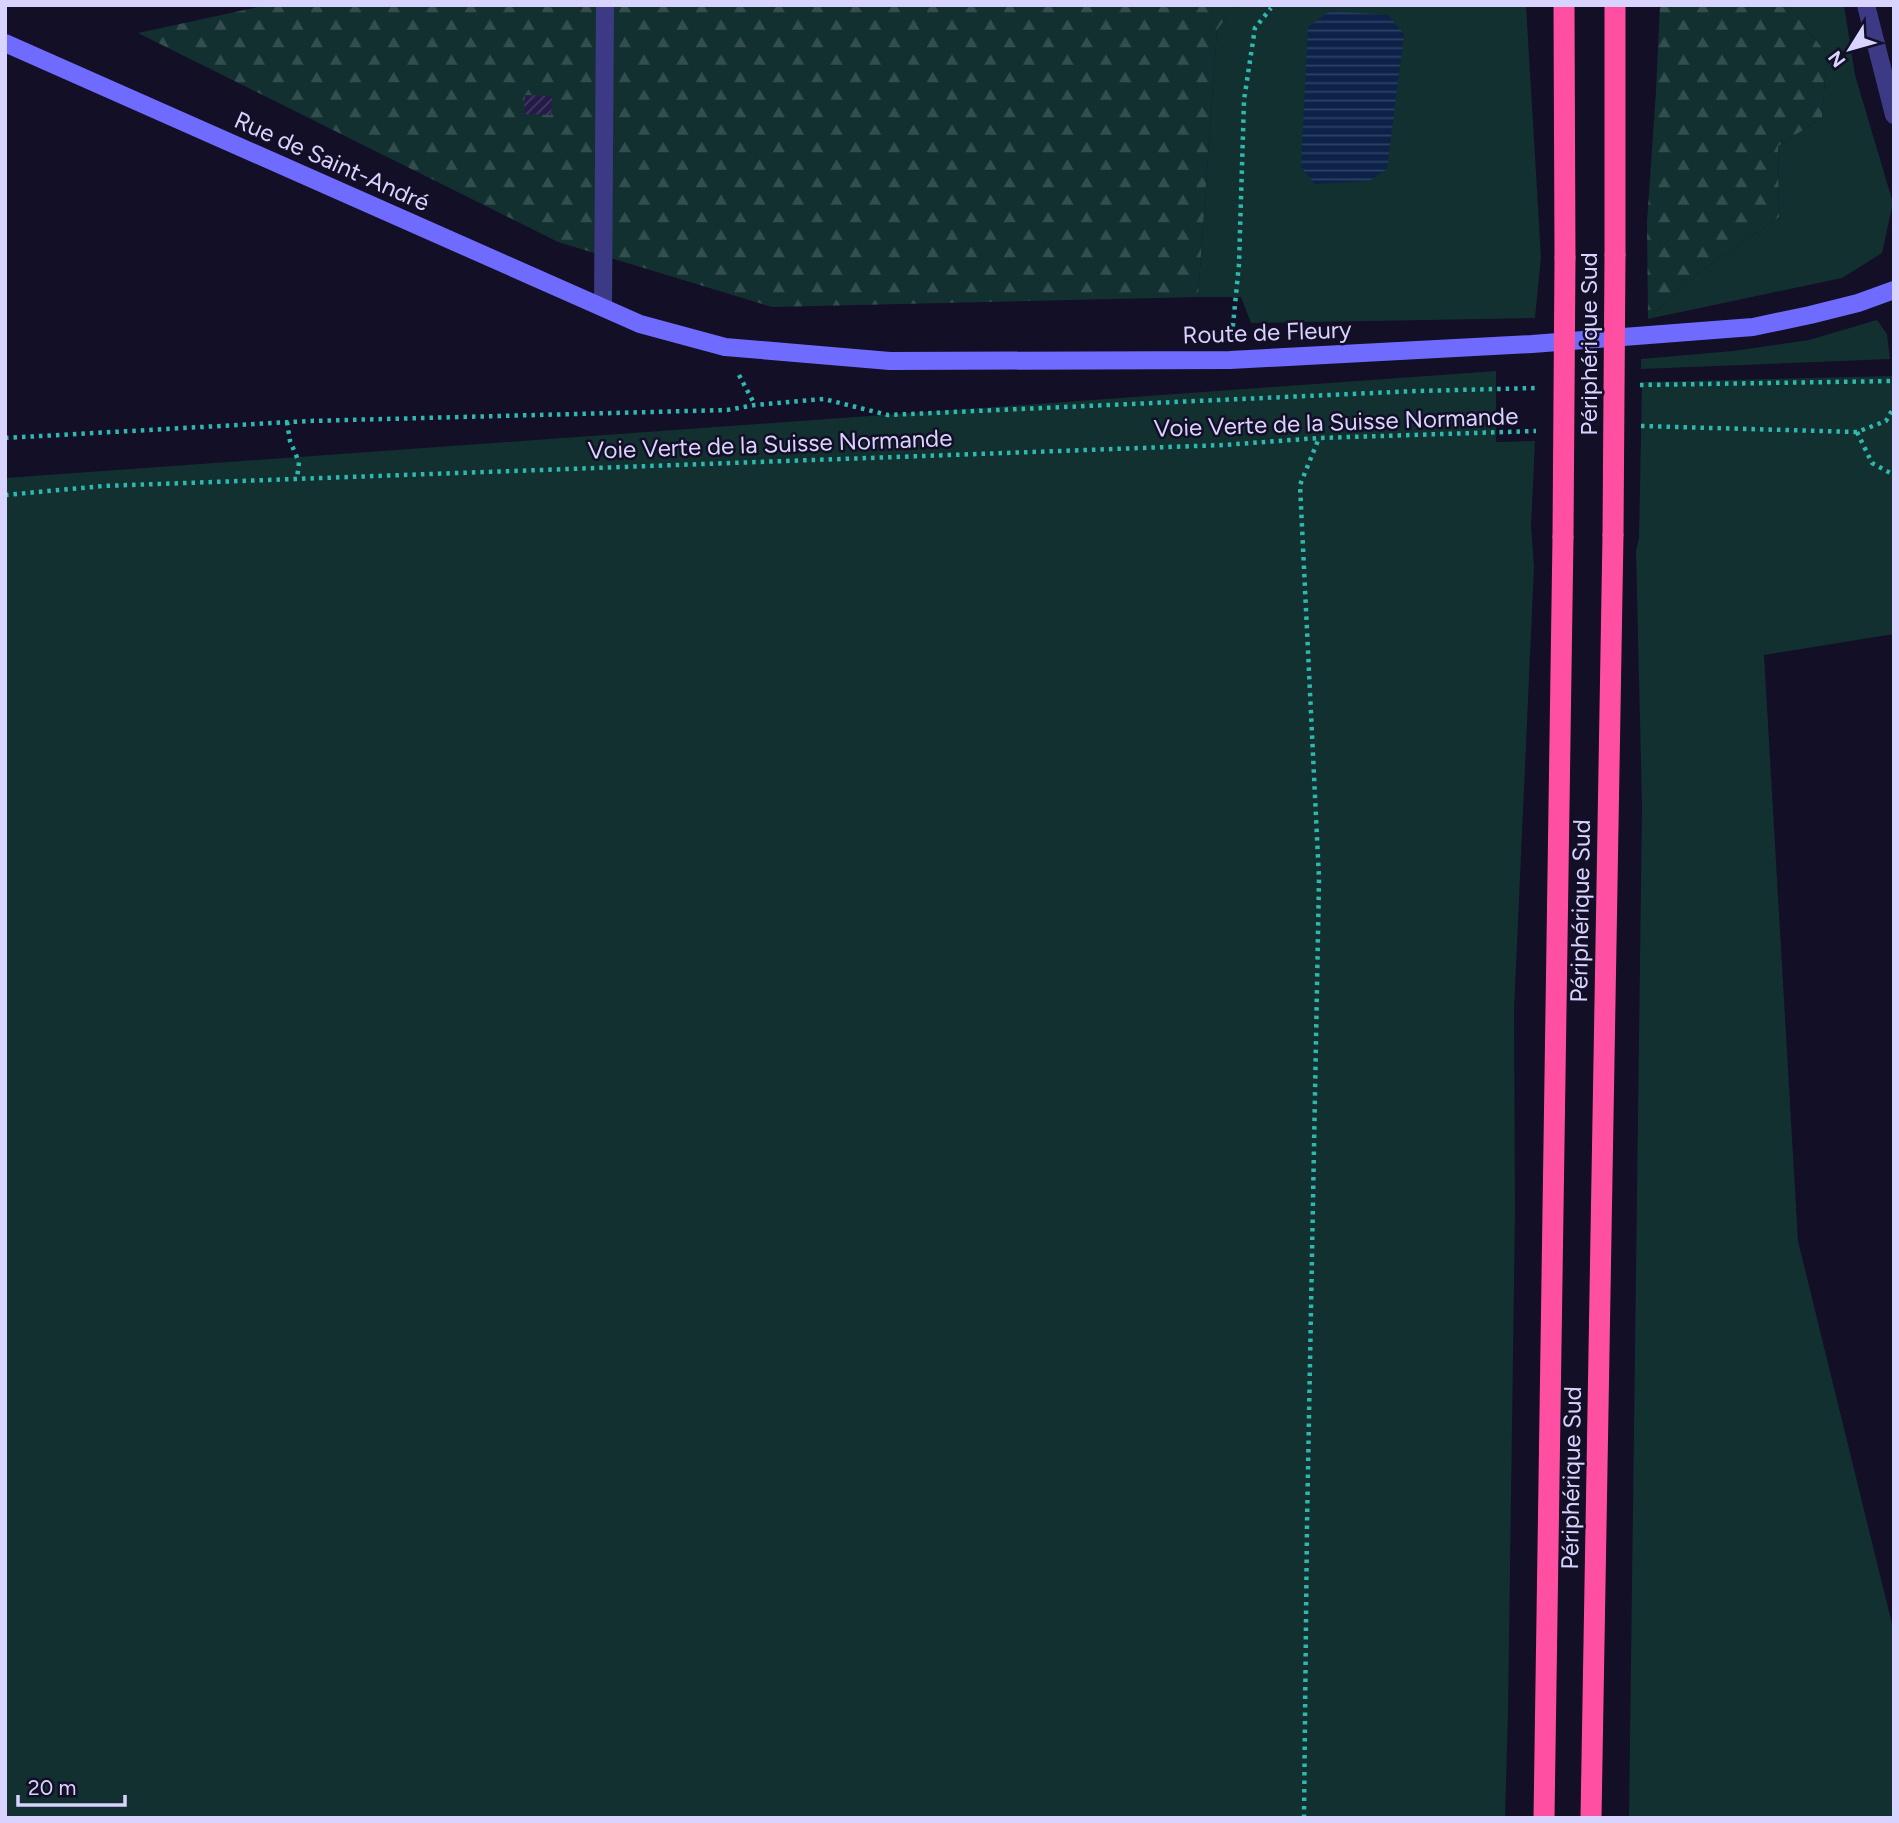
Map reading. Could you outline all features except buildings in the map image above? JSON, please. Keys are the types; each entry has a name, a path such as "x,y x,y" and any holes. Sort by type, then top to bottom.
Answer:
{"highway":[{"name":"Périphérique Sud","path":"1544,1818 1563,537 1564,5"},
{"name":"Périphérique Sud","path":"1591,1818 1613,535 1615,5"}],"street":[{"path":"603,307 605,5"},
{"path":"1866,5 1894,115"},
{"name":"Rue de Saint-André","path":"5,43 640,324"},
{"name":"Route de Fleury","path":"640,324 725,347 890,361 1230,360 1532,344 1753,327 1858,303 1894,290"}],"path":[{"path":"1230,360 1239,264 1244,100 1255,28 1271,8"},
{"path":"1636,385 1894,381"},
{"path":"5,438 287,422 727,410 824,399 888,415 1403,391 1540,388"},
{"path":"1636,426 1857,432 1886,421 1894,407"},
{"path":"287,422 290,441 299,462 298,479"},
{"name":"Voie Verte de la Suisse Normande","path":"5,495 103,486 1536,431"},
{"path":"1857,432 1872,463 1894,475"},
{"path":"1304,1818 1319,879 1300,485 1319,438"}],"green space":[{"path":"267,5 1236,5 1217,30 1198,297 772,307 558,242 138,33"},
{"path":"1236,5 1526,5 1541,257 1535,318 1251,323 1241,297 1198,297 1217,30"},
{"path":"1660,5 1788,5 1827,54 1822,118 1778,146 1779,217 1698,273 1648,319 1647,222"},
{"path":"1788,5 1844,5 1855,75 1893,203 1882,253 1842,278 1648,319 1698,273 1779,217 1778,146 1822,118 1827,54"},
{"path":"1877,320 1887,334 1890,359 1641,369 1641,359 1733,351 1809,340"},
{"path":"1496,371 1496,442 1535,441 1531,526 1534,567 1514,1010 1515,1211 1505,1818 5,1818 5,478"},
{"path":"1894,376 1894,634 1764,655 1798,1241 1894,1632 1894,1818 1629,1818 1642,806 1636,551 1639,538 1642,382"}],"water":[{"path":"1330,11 1388,15 1404,34 1387,169 1369,181 1315,184 1301,167 1308,27"}]}
